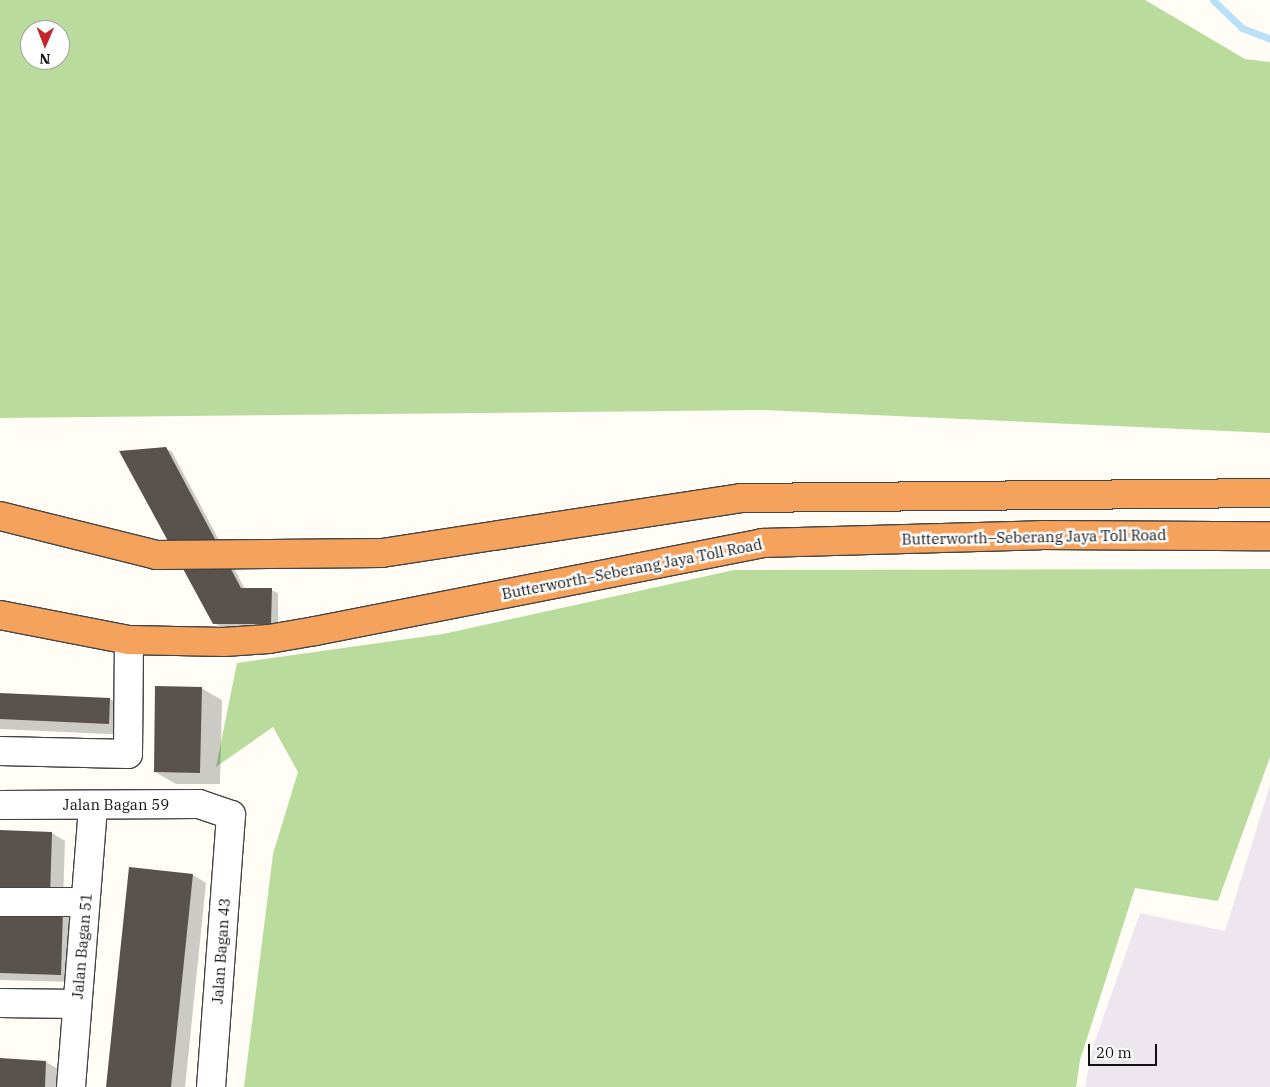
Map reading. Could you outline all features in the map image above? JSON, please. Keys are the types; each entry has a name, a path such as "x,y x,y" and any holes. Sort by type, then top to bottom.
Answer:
{"highway":[{"path":"0,516 156,555 382,553 741,498 1270,493"},
{"name":"Butterworth–Seberang Jaya Toll Road","path":"0,615 129,640 224,642 269,639 762,543 1041,535 1270,536"}],"street":[{"path":"0,751 128,754 129,640"},
{"name":"Jalan Bagan 59","path":"0,805 200,804 231,815"},
{"name":"Jalan Bagan 51","path":"71,1087 93,805"},
{"name":"Jalan Bagan 43","path":"211,1087 231,815"},
{"path":"0,902 85,902"},
{"path":"0,1003 77,1004"}],"shaded area":[{"path":"1270,785 1270,1087 1085,1087 1093,1046 1140,913 1225,931"}],"green space":[{"path":"0,0 1145,0 1245,59 1270,62 1270,433 763,410 0,418"},
{"path":"1270,569 1270,757 1218,901 1135,888 1080,1060 1076,1087 244,1087 273,854 298,772 273,727 216,767 237,663 443,634 734,570"}],"building":[{"path":"166,447 241,588 272,588 271,624 213,624 119,451"},
{"path":"155,686 202,687 200,773 154,772"},
{"path":"0,693 110,698 109,724 0,719"},
{"path":"0,830 52,832 50,896 0,894"},
{"path":"129,867 193,874 171,1087 106,1087"},
{"path":"0,910 63,910 61,975 0,973"},
{"path":"0,1058 46,1061 45,1087 0,1087"}],"waterway":[{"path":"1213,0 1242,28 1270,39"}]}
